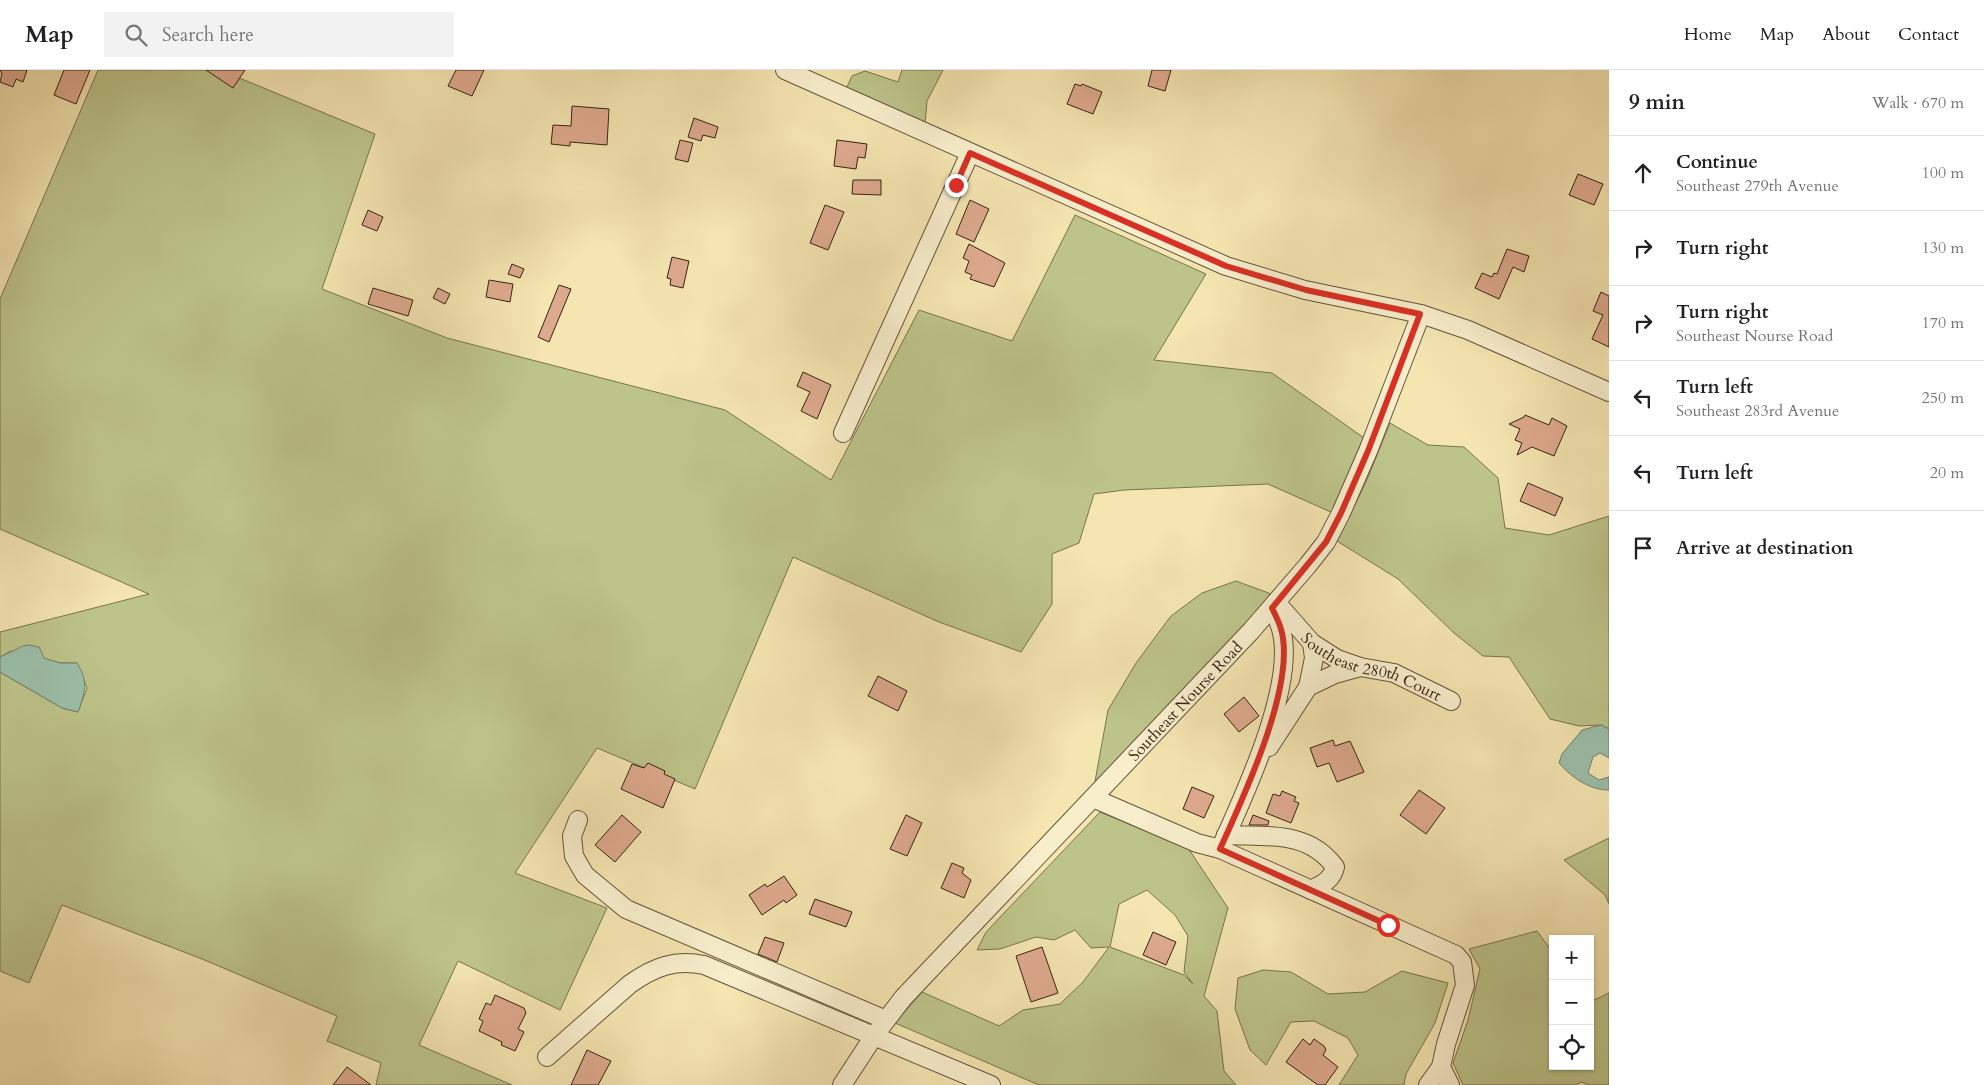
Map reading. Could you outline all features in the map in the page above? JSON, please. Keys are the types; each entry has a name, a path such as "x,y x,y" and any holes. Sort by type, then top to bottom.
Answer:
{"street":[{"path":"785,70 1226,266 1306,290 1420,314 1468,330 1609,392"},
{"path":"843,433 970,153"},
{"name":"Southeast Nourse Road","path":"842,1085 874,1036 914,986 1274,605 1326,542 1368,451 1420,314"},
{"path":"1223,842 1257,766 1279,689 1282,668 1281,630 1274,605"},
{"name":"Southeast 280th Court","path":"1274,605 1312,643 1337,659 1360,667 1394,672 1451,701"},
{"path":"1257,766 1308,686 1313,671 1312,643"},
{"path":"1308,686 1335,674 1360,667"},
{"path":"1093,798 1197,843 1304,841 1318,848 1335,867 1333,875 1328,881 1311,890"},
{"path":"578,820 572,836 574,856 585,875 626,909 886,1020"},
{"path":"1223,842 1311,890 1443,949 1462,962 1465,985 1446,1044 1442,1067 1428,1085"},
{"path":"548,1057 630,984 644,974 680,962 704,966 991,1085"},
{"path":"1442,1067 1450,1085"}],"green space":[{"path":"98,70 220,70 375,134 322,289 447,338 725,410 831,480 919,310 1012,341 1075,215 1206,274 1154,360 1272,373 1367,440 1333,513 1268,484 1124,490 1094,494 1079,543 1052,554 1052,604 1021,652 939,622 793,557 695,789 597,748 515,873 607,908 560,1010 458,961 419,1045 512,1085 376,1085 381,1063 327,1041 337,1016 202,959 62,905 29,983 0,971 0,672 62,708 78,712 87,688 77,663 60,663 11,651 0,657 0,632 149,594 0,529 0,299"},
{"path":"902,70 943,70 927,101 925,125 845,91 852,76 865,71 898,82"},
{"path":"1390,423 1428,445 1464,447 1498,478 1505,528 1549,535 1609,516 1609,729 1601,725 1579,726 1550,719 1509,657 1483,656 1454,633 1398,579 1337,541 1366,482"},
{"path":"1236,581 1274,595 1094,787 1108,710 1136,663 1171,616 1202,593"},
{"path":"1100,812 1188,848 1228,908 1204,996 1217,1011 1224,1071 1236,1085 1039,1085 895,1023 922,992 999,1026 1023,1010 1060,1004 1083,982 1109,947 1091,948 1075,930 1054,940 1036,937 1000,949 977,950 986,932","holes":["1147,890 1175,915 1188,936 1184,972 1193,984 1184,975 1110,947 1119,904"]},
{"path":"1609,838 1609,904 1605,895 1564,860"},
{"path":"1537,931 1549,948 1549,1070 1594,1070 1594,1000 1609,993 1609,1085 1589,1085 1581,1082 1576,1085 1463,1085 1453,1063 1468,1020 1480,969 1469,949"},
{"path":"1263,970 1291,972 1328,994 1365,992 1402,971 1448,983 1435,1023 1406,1074 1404,1085 1339,1085 1358,1055 1348,1038 1314,1021 1291,1022 1266,1065 1250,1050 1235,1009 1238,978"}],"shaded area":[{"path":"29,645 39,647 44,658 60,663 77,663 83,676 85,687 78,712 62,708 0,672 0,657"},
{"path":"1601,725 1609,729 1609,758 1600,753 1593,757 1588,773 1599,780 1609,777 1609,790 1594,788 1581,782 1559,763 1562,754 1582,730"}],"building":[{"path":"0,70 27,70 23,82 16,79 13,87 0,82 2,74"},
{"path":"64,70 90,70 76,104 54,95"},
{"path":"206,70 245,70 233,88"},
{"path":"456,70 484,70 472,96 448,86"},
{"path":"1152,70 1171,70 1165,91 1148,86"},
{"path":"1075,84 1081,86 1082,84 1102,92 1093,114 1067,104"},
{"path":"572,106 609,109 607,145 570,142 570,146 551,144 553,125 571,126"},
{"path":"694,118 718,127 715,138 703,135 701,141 688,137"},
{"path":"680,140 693,143 688,162 675,159"},
{"path":"837,140 867,144 865,158 858,157 856,169 834,166"},
{"path":"1578,174 1603,184 1594,205 1569,195"},
{"path":"853,180 881,180 881,195 852,194"},
{"path":"970,200 989,209 974,242 956,234"},
{"path":"825,205 844,212 828,250 810,243"},
{"path":"368,210 383,217 377,231 362,225"},
{"path":"969,244 1005,263 994,287 970,279 972,275 965,272 969,261 963,258"},
{"path":"1507,249 1529,256 1524,272 1513,267 1499,299 1475,288 1482,273 1492,277 1494,273 1497,274"},
{"path":"672,257 689,261 683,288 670,285 671,279 667,278"},
{"path":"512,264 524,269 520,278 508,274"},
{"path":"489,280 513,284 510,302 486,297"},
{"path":"559,285 571,289 549,342 538,337"},
{"path":"373,288 413,300 408,316 368,304"},
{"path":"438,288 450,294 445,304 433,298"},
{"path":"1601,292 1609,296 1609,347 1592,339 1603,315 1593,311"},
{"path":"803,372 831,385 817,419 801,411 810,392 797,386"},
{"path":"1525,415 1549,425 1552,418 1567,426 1554,456 1532,447 1517,455 1522,443 1515,440 1520,429 1509,424"},
{"path":"1528,483 1563,498 1555,516 1520,501"},
{"path":"878,676 907,691 898,711 868,696"},
{"path":"1244,697 1259,716 1239,732 1224,714"},
{"path":"1333,740 1335,746 1350,741 1364,772 1337,782 1329,763 1317,767 1310,748"},
{"path":"648,763 665,771 664,774 675,779 663,808 621,789 632,764 644,768"},
{"path":"1192,787 1214,796 1204,818 1183,809"},
{"path":"1419,790 1445,808 1426,834 1400,815"},
{"path":"1282,791 1296,797 1294,801 1299,803 1291,823 1266,813 1273,794 1280,796"},
{"path":"622,815 641,832 615,862 595,845"},
{"path":"906,815 922,823 907,856 890,849"},
{"path":"1253,815 1269,821 1268,825 1249,825"},
{"path":"952,863 964,868 962,873 971,880 964,898 941,888"},
{"path":"784,876 797,895 786,903 784,900 762,915 749,895 765,884 767,887"},
{"path":"815,899 852,912 846,927 809,914"},
{"path":"1153,932 1176,942 1166,965 1143,955"},
{"path":"765,937 784,943 777,962 758,954"},
{"path":"1042,947 1058,993 1031,1002 1016,956"},
{"path":"495,995 524,1008 526,1013 518,1029 524,1032 515,1051 501,1045 502,1042 479,1031 483,1021 479,1019 486,1003 491,1005"},
{"path":"1303,1039 1310,1045 1314,1039 1324,1046 1326,1050 1323,1055 1338,1067 1325,1085 1318,1085 1286,1062"},
{"path":"587,1050 611,1061 598,1085 571,1085"},
{"path":"347,1067 371,1085 333,1085"}],"route":[{"path":"956,185 970,153 1226,266 1264,279 1306,290 1420,314 1368,451 1341,513 1326,542 1272,608 1281,630 1283,649 1279,689 1257,766 1220,849 1388,925"}]}
